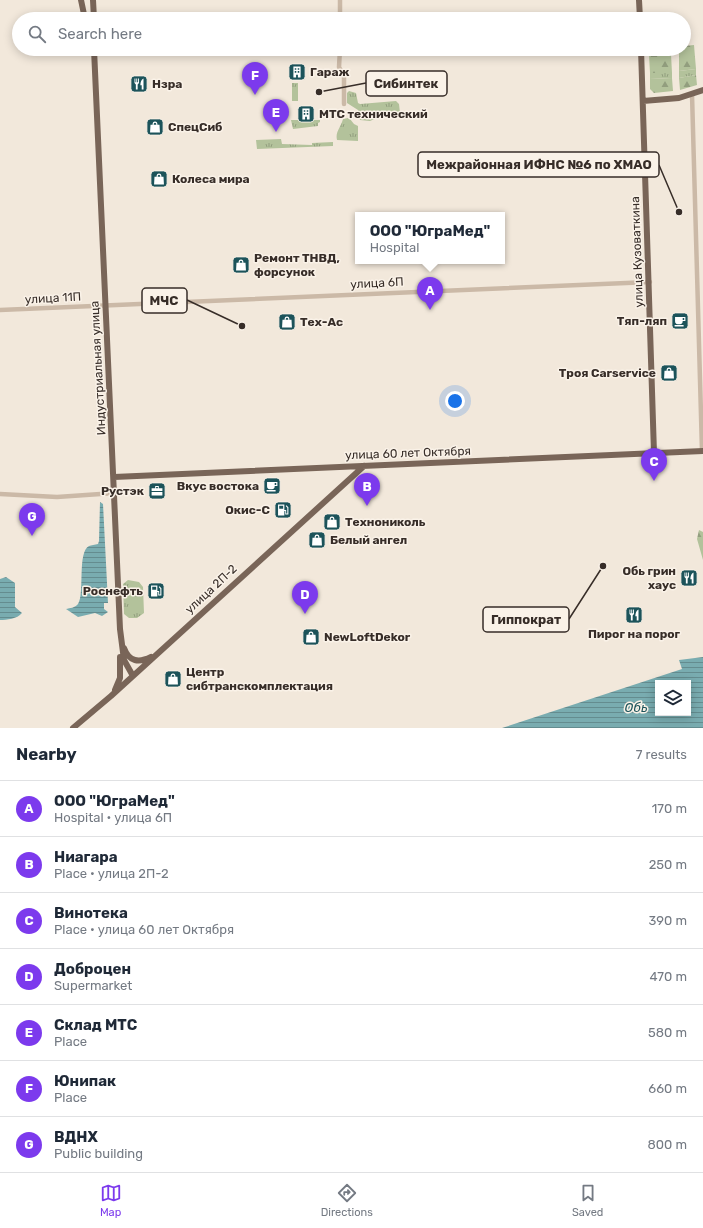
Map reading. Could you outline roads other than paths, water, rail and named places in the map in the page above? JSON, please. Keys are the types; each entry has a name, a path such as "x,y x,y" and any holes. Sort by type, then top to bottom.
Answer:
{"main road":[{"path":"81,0 84,12"},
{"path":"93,0 94,12"},
{"path":"639,0 640,12"},
{"name":"Индустриальная улица","path":"94,56 120,629 124,660 133,676"},
{"name":"улица Кузоваткина","path":"641,56 650,282 654,453"},
{"path":"643,101 670,99 703,90"},
{"name":"улица 60 лет Октября","path":"114,477 703,451"},
{"name":"улица 2П-2","path":"73,728 111,696 364,466"},
{"path":"120,629 125,650 133,660 141,661 158,653"},
{"path":"111,696 120,678 120,629"}],"street":[{"path":"340,0 340,12"},
{"path":"340,56 339,66 344,76 344,104"},
{"path":"692,94 703,451"},
{"name":"улица 6П","path":"106,305 650,282"},
{"name":"улица 11П","path":"0,310 106,305"},
{"path":"0,494 52,497 115,493"}],"water":[{"path":"100,502 103,504 108,603 104,603 104,609 108,612 102,616 95,613 78,617 66,609 77,605 80,599 82,564 85,550 89,546 98,544 99,541"},
{"path":"6,577 15,583 15,607 22,613 15,618 0,620 0,579"},
{"name":"Обь","path":"703,657 703,728 502,728 682,669 679,660"}],"place":[{"name":"Гараж","path":"297,72"},
{"name":"Нзра","path":"139,84"},
{"name":"Сибинтек","path":"319,92"},
{"name":"Юнипак","path":"255,95"},
{"name":"МТС технический","path":"306,114"},
{"name":"СпецСиб","path":"155,127"},
{"name":"Склад МТС","path":"276,132"},
{"name":"Колеса мира","path":"159,179"},
{"name":"Межрайонная ИФНС №6 по ХМАО","path":"679,212"},
{"name":"Ремонт ТНВД, форсунок","path":"241,265"},
{"name":"ООО \"ЮграМед\"","path":"430,310"},
{"name":"Тяп-ляп","path":"680,321"},
{"name":"Тех-Ас","path":"287,322"},
{"name":"МЧС","path":"242,326"},
{"name":"Троя Carservice","path":"669,373"},
{"name":"Винотека","path":"654,481"},
{"name":"Вкус востока","path":"272,486"},
{"name":"Рустэк","path":"157,491"},
{"name":"Ниагара","path":"367,506"},
{"name":"Окис-С","path":"283,510"},
{"name":"Технониколь","path":"332,522"},
{"name":"ВДНХ","path":"32,536"},
{"name":"Белый ангел","path":"317,540"},
{"name":"Гиппократ","path":"603,566"},
{"name":"Обь грин хаус","path":"689,578"},
{"name":"Роснефть","path":"156,591"},
{"name":"Доброцен","path":"305,614"},
{"name":"Пирог на порог","path":"634,615"},
{"name":"NewLoftDekor","path":"311,637"},
{"name":"Центр сибтранскомплектация","path":"173,679"}]}
